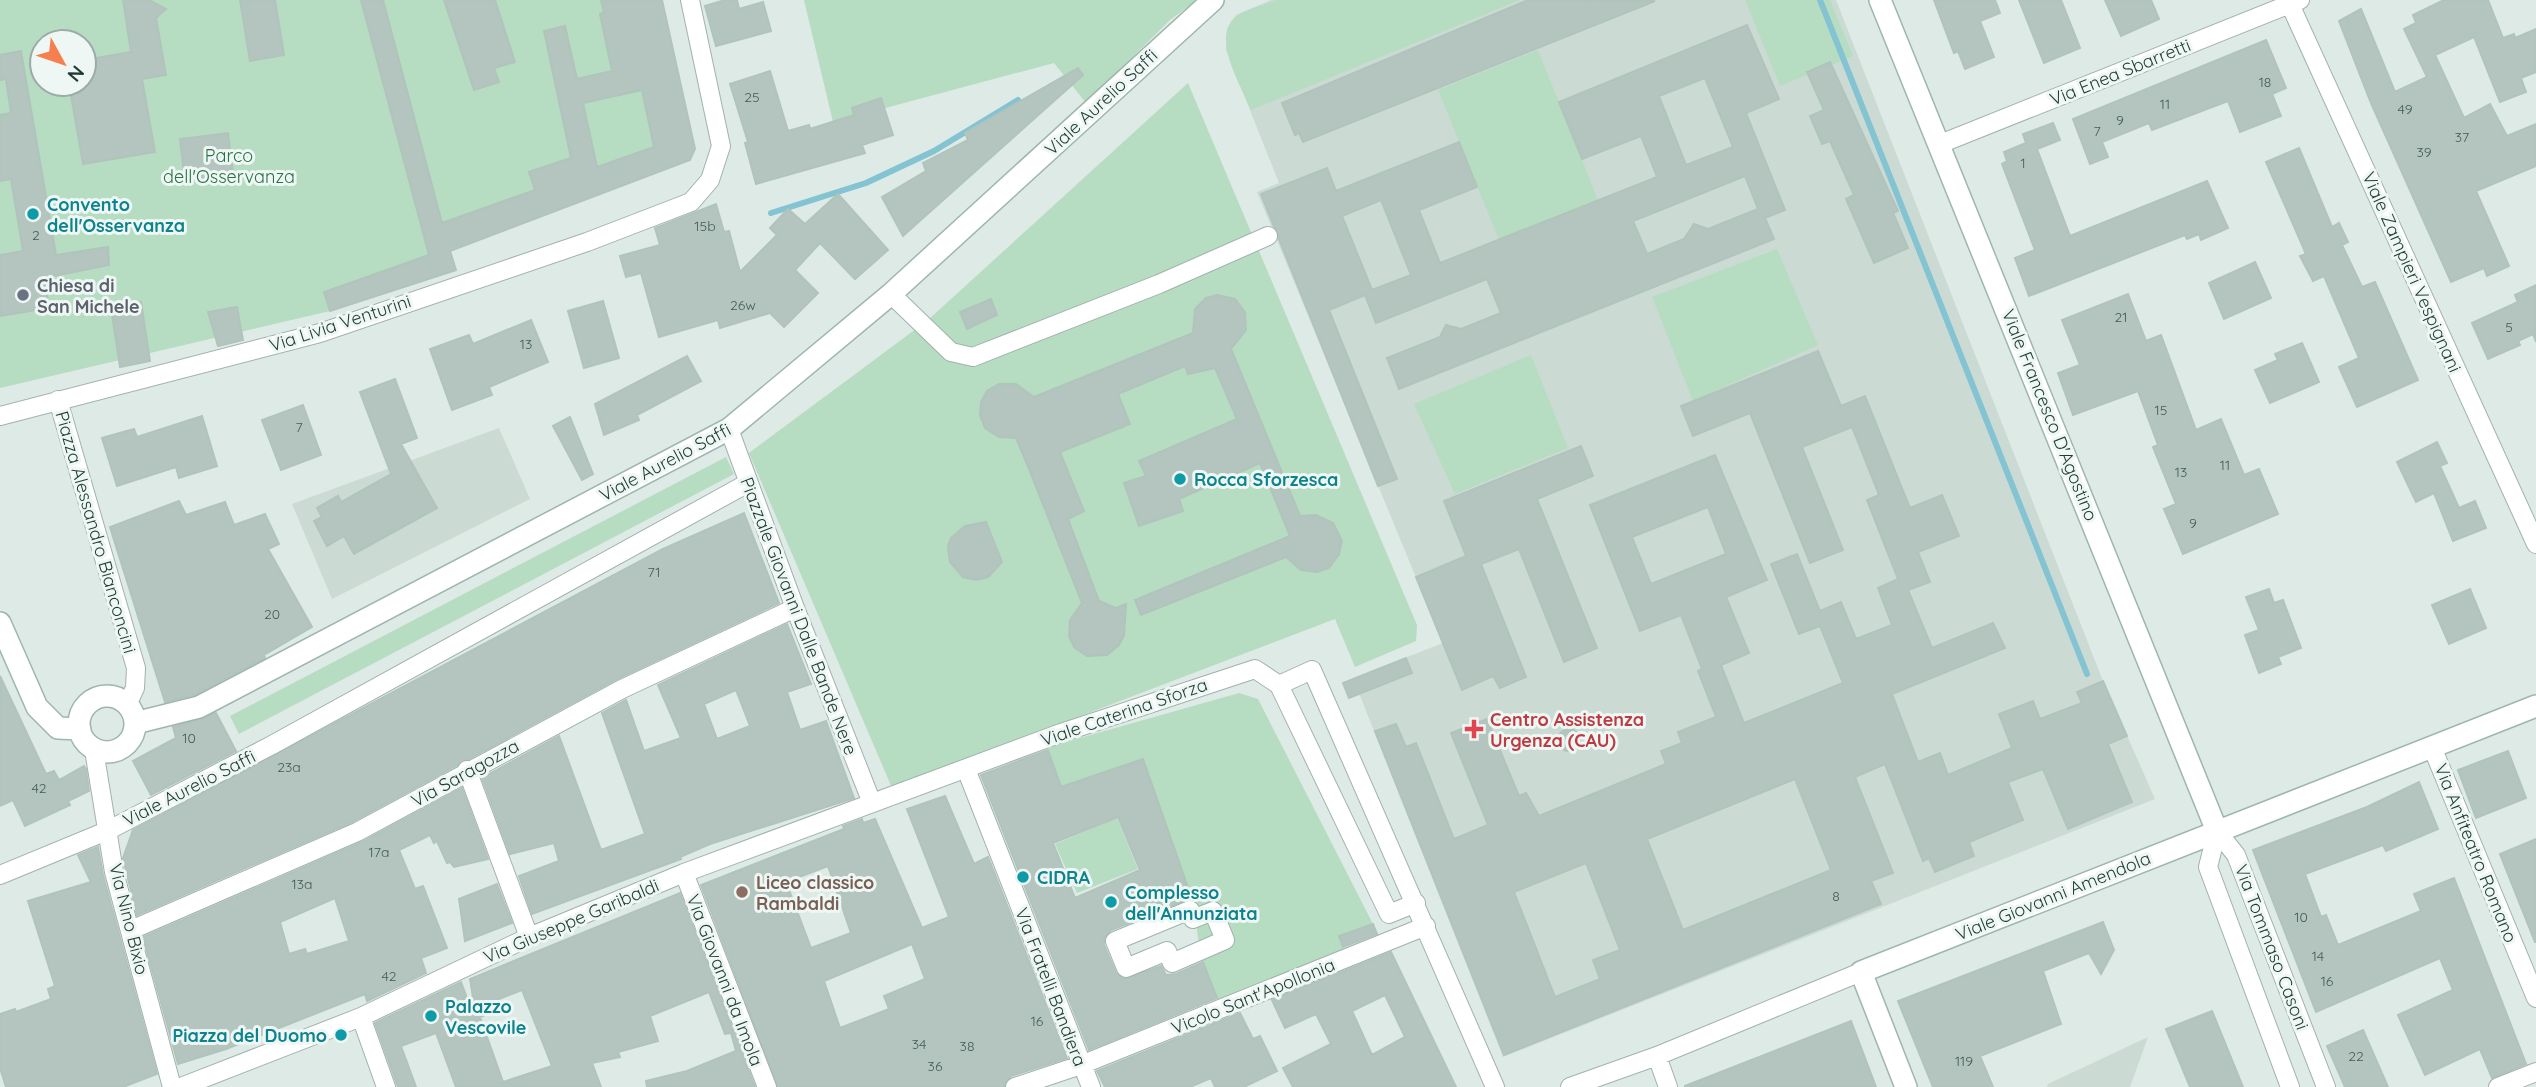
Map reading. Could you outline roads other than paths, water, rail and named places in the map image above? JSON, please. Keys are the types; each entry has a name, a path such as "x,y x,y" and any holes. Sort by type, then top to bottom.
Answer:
{"street":[{"name":"Via Livia Venturini","path":"0,416 320,333 674,213 702,191 710,180 721,146 690,0"},
{"name":"Viale Aurelio Saffi","path":"131,714 199,707 729,429 891,294 1213,0"},
{"name":"Viale Francesco D'Agostino","path":"1880,0 2217,831"},
{"name":"Via Enea Sbarretti","path":"1940,144 2293,1"},
{"name":"Viale Zampieri Vespignani","path":"2293,1 2536,544"},
{"path":"891,294 951,352 973,357 1159,284 1268,236"},
{"name":"Piazza Alessandro Bianconcini","path":"58,400 135,668 131,714 134,731 122,747 104,752 94,750"},
{"name":"Piazzale Giovanni Dalle Bande Nere","path":"729,429 795,608 872,803"},
{"name":"Viale Aurelio Saffi","path":"0,875 109,830 272,745 748,483"},
{"name":"Via Saragozza","path":"131,930 357,832 467,770 622,689 795,608"},
{"path":"0,623 37,707 58,728 79,730"},
{"name":"Viale Caterina Sforza","path":"967,769 1061,733 1240,671 1255,669 1279,685"},
{"path":"1416,903 1389,914 1279,685 1312,670 1416,903 1495,1087"},
{"path":"94,750 79,730 83,710 97,698 111,697 131,714"},
{"name":"Viale Giovanni Amendola","path":"1570,1087 1657,1056 1861,972 2536,706"},
{"name":"Via Anfiteatro Romano","path":"2432,747 2536,998"},
{"name":"Via Nino Bixio","path":"94,750 114,872 172,1087"},
{"name":"Via Giuseppe Garibaldi","path":"181,1087 361,1017 529,937 684,873 967,769"},
{"name":"Via Fratelli Bandiera","path":"967,769 1080,1065 1091,1087"},
{"path":"467,770 529,937"},
{"name":"Via Tommaso Casoni","path":"2217,831 2208,867 2290,1087"},
{"name":"Via Tommaso Casoni","path":"2217,831 2236,855 2326,1087"},
{"name":"Via Giovanni da Imola","path":"684,873 767,1087"},
{"path":"1190,910 1193,919 1213,911 1225,940 1172,963 1167,951 1126,968 1115,941 1190,910"},
{"name":"Vicolo Sant'Apollonia","path":"1015,1087 1080,1065 1426,926"},
{"path":"1861,972 1906,1087"},
{"path":"361,1017 386,1087"},
{"path":"1657,1056 1668,1087"},
{"path":"2498,1087 2536,1072"}],"waterway":[{"path":"1820,0 2087,674"},
{"path":"771,213 866,183 934,151 1018,100"}],"place":[{"name":"Convento dell'Osservanza","path":"33,214"},
{"name":"Chiesa di San Michele","path":"23,295"},
{"name":"Rocca Sforzesca","path":"1180,479"},
{"name":"Centro Assistenza Urgenza (CAU)","path":"1474,729"},
{"name":"CIDRA","path":"1023,877"},
{"name":"Liceo classico Rambaldi","path":"742,892"},
{"name":"Complesso dell'Annunziata","path":"1111,902"},
{"name":"Palazzo Vescovile","path":"431,1016"},
{"name":"Piazza del Duomo","path":"341,1035"}],"park label":[{"name":"Parco dell'Osservanza","path":"229,165"}]}
